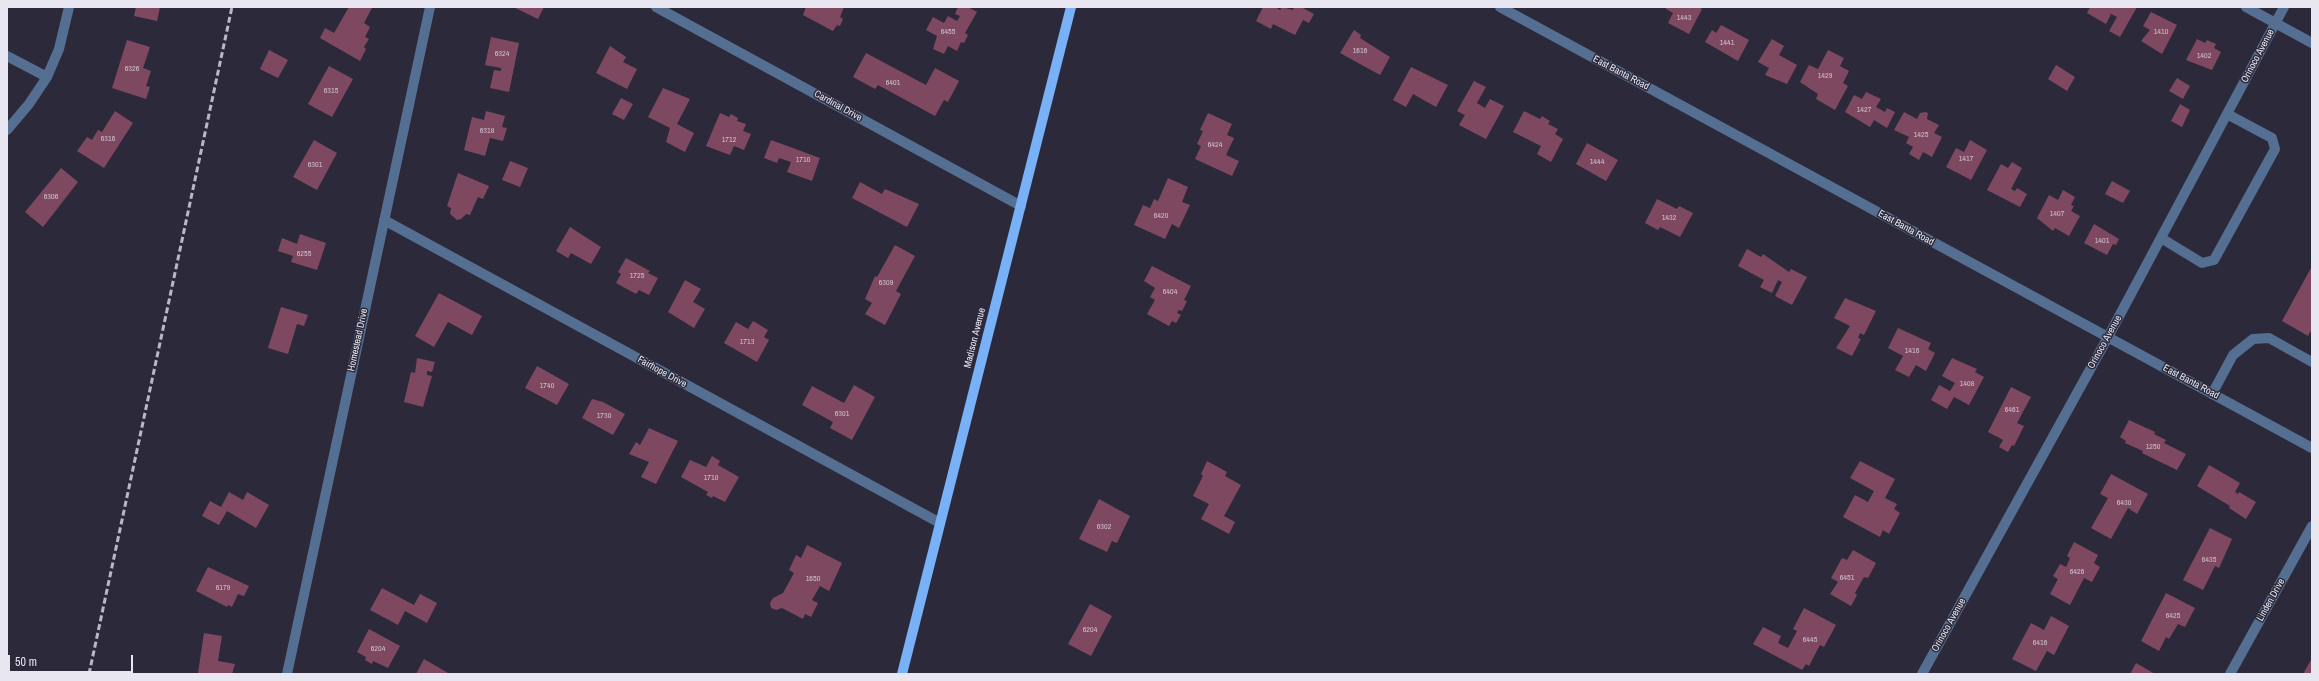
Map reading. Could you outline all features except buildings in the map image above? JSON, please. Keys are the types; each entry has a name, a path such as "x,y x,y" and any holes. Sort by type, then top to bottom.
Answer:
{"main road":[{"name":"Madison Avenue","path":"902,674 1071,7"}],"street":[{"path":"7,130 30,104 47,77 60,43 69,7"},
{"name":"Homestead Drive","path":"289,673 430,7"},
{"name":"Cardinal Drive","path":"656,7 1021,206"},
{"path":"2246,7 2312,43"},
{"name":"Orinoco Avenue","path":"1922,674 2108,337 2284,7"},
{"name":"East Banta Road","path":"1505,8 2312,448"},
{"path":"7,56 47,77"},
{"path":"2161,238 2202,263 2214,260 2275,149 2272,138 2227,114"},
{"name":"Fairhope Drive","path":"384,220 940,523"},
{"path":"2212,394 2233,355 2244,344 2253,339 2269,338 2312,362"},
{"name":"Linden Drive","path":"2230,674 2312,526"}],"railway":[{"path":"89,674 232,7"}]}
